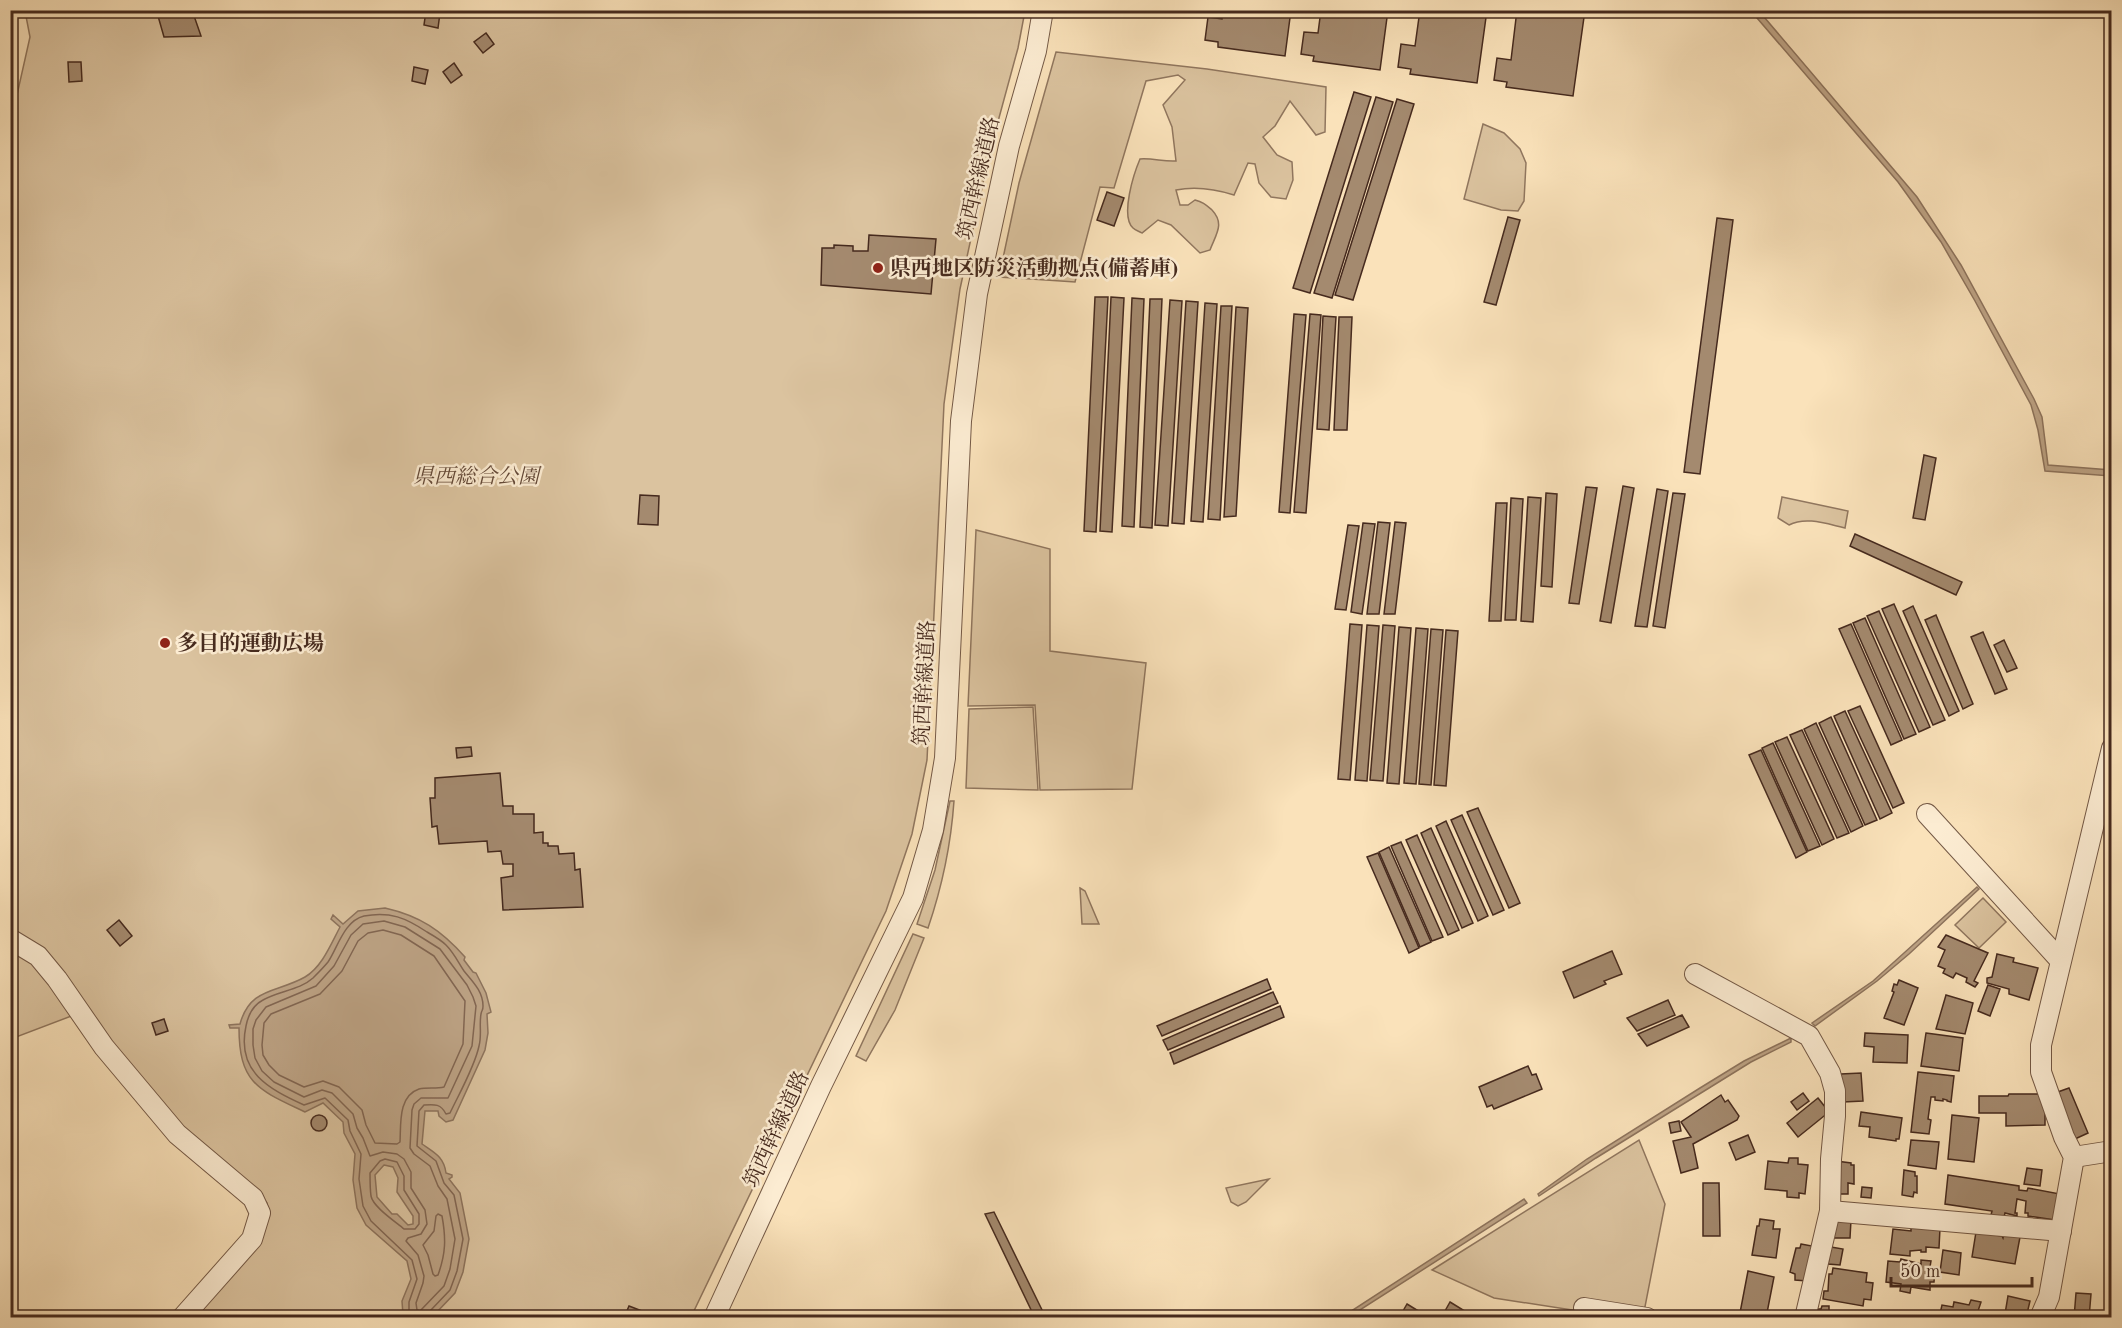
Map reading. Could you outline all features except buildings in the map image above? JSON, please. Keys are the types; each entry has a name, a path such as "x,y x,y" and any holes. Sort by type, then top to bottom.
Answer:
{"street":[{"name":"筑西幹線道路","path":"714,1317 821,1086 913,898 933,830 945,758 961,421 977,294 1009,146 1035,51 1043,10"},
{"path":"2040,1317 2049,1297 2074,1157 2064,1137 2041,1072 2041,1045 2112,748"},
{"path":"1927,814 2060,960"},
{"path":"10,939 38,956 57,979 104,1047 177,1134 253,1198 260,1213 252,1239 182,1317"},
{"path":"1695,974 1809,1036 1830,1073 1835,1091 1830,1211 1805,1317"},
{"path":"2074,1157 2112,1151"},
{"path":"1830,1211 2061,1231"},
{"path":"1584,1308 1647,1317"}],"green space":[{"name":"県西総合公園","path":"25,11 1025,11 1018,48 990,151 960,289 944,404 927,760 912,834 886,911 691,1317 195,1317 269,1215 267,1203 253,1187 174,1122 39,948 11,929 10,126 30,37"},
{"path":"1056,52 1207,69 1326,87 1325,132 1316,135 1290,101 1275,126 1263,137 1277,155 1292,162 1293,180 1286,199 1271,197 1259,183 1255,164 1248,163 1234,195 1205,189 1176,190 1180,205 1188,205 1195,200 1212,210 1218,220 1218,229 1210,250 1200,253 1171,225 1158,220 1142,233 1134,229 1129,222 1129,194 1140,159 1176,161 1172,127 1163,105 1185,80 1178,75 1146,81 1114,188 1100,187 1075,282 999,277 1019,183"},
{"path":"1483,124 1504,133 1520,149 1526,163 1524,201 1518,211 1501,210 1464,199"},
{"path":"1782,497 1848,511 1845,528 1809,521 1789,525 1778,518"},
{"path":"976,530 1050,549 1050,651 1146,663 1132,789 1040,790 1035,705 968,706"},
{"path":"1033,707 1038,790 966,788 969,709"},
{"path":"950,801 954,801 948,849 938,897 928,928 917,924 935,870"},
{"path":"1080,888 1085,891 1099,924 1082,924"},
{"path":"1983,898 2006,922 1979,948 1955,925"},
{"path":"913,934 924,938 895,1010 866,1061 856,1056"},
{"path":"10,944 37,960 74,1015 11,1039"},
{"path":"1639,1140 1665,1204 1643,1317 1585,1312 1494,1298 1432,1270"},
{"path":"1269,1179 1246,1202 1238,1206 1231,1202 1226,1188"}],"water":[{"path":"1751,11 1759,11 1917,197 1961,265 2034,399 2042,417 2048,465 2111,470 2111,476 2045,471 2031,405 1941,242 1898,182"},
{"path":"1977,887 1979,889 1877,981 1815,1026 1812,1023 1873,981"},
{"path":"385,908 409,915 429,925 465,957 464,960 476,973 486,993 491,1012 487,1014 488,1033 485,1050 453,1120 446,1122 439,1116 438,1111 425,1111 422,1144 438,1156 446,1173 452,1175 449,1179 460,1193 469,1239 463,1272 455,1293 434,1315 424,1318 403,1315 402,1301 411,1279 407,1261 366,1225 357,1208 353,1180 355,1154 344,1133 343,1122 323,1103 305,1112 264,1091 255,1083 243,1062 239,1028 230,1028 229,1025 240,1024 250,1003 258,997 311,973 326,955 340,927 331,919 333,915 343,924 358,911","holes":["384,1165 393,1167 398,1178 397,1192 413,1216 413,1224 408,1225 397,1214 392,1214 377,1197 375,1175"]},
{"path":"1791,1038 1791,1042 1751,1062 1539,1196 1538,1194 1587,1159 1700,1088 1744,1061"},
{"path":"1524,1199 1527,1203 1349,1317 1342,1317"}],"place":[{"name":"県西地区防災活動拠点(備蓄庫)","path":"878,268"},
{"name":"多目的運動広場","path":"165,643"}]}
